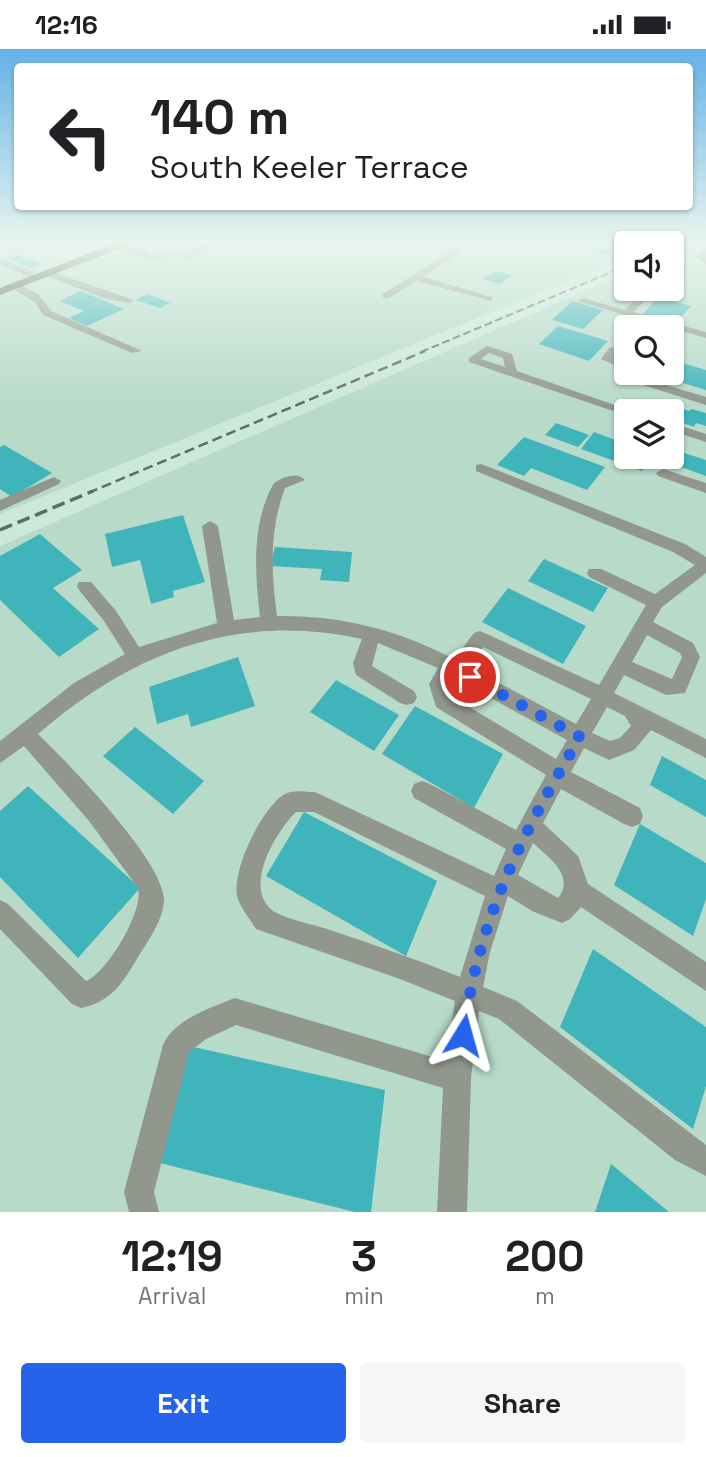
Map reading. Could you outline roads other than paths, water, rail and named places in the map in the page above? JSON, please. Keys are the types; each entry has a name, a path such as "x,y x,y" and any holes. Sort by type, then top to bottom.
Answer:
{"street":[{"path":"35,297 45,305 47,313 136,351"},
{"path":"111,297 129,300"},
{"path":"483,297 489,299"},
{"path":"582,301 706,335"},
{"path":"627,313 640,301"},
{"path":"512,373 614,407"},
{"path":"648,385 706,401"},
{"path":"684,431 706,438"},
{"path":"452,1212 457,1078 469,992 478,952 501,885 558,774 656,603 703,571 679,548 481,468"},
{"path":"663,473 706,488"},
{"path":"269,622 263,574 268,514 279,486 287,481 298,480"},
{"path":"0,506 54,481"},
{"path":"210,526 226,627"},
{"path":"595,573 656,603"},
{"path":"85,586 110,616 136,657"},
{"path":"0,754 78,690 136,657 184,638 226,627 269,622 313,622 373,633 413,648 609,751 626,744 642,728 632,710"},
{"path":"621,665 666,687 678,687 691,657 687,648 644,625"},
{"path":"373,633 362,663 363,670 407,697"},
{"path":"632,816 558,774 443,701 438,684 480,638 632,710 706,749"},
{"path":"0,912 81,995 93,994 104,987 114,974 149,915 152,894 133,860 50,757 24,733"},
{"path":"422,791 560,852 575,871 576,890 573,901 562,911 315,802 291,802 271,822 249,874 249,895 265,920 309,933 469,992 508,1010 685,1150 706,1161"},
{"path":"576,890 682,958 706,978"},
{"path":"144,1212 139,1192 177,1045 187,1033 202,1029 235,1011 457,1078"}],"railway":[{"path":"421,352 551,297"},
{"path":"88,493 425,351"},
{"path":"0,530 93,491"}]}
